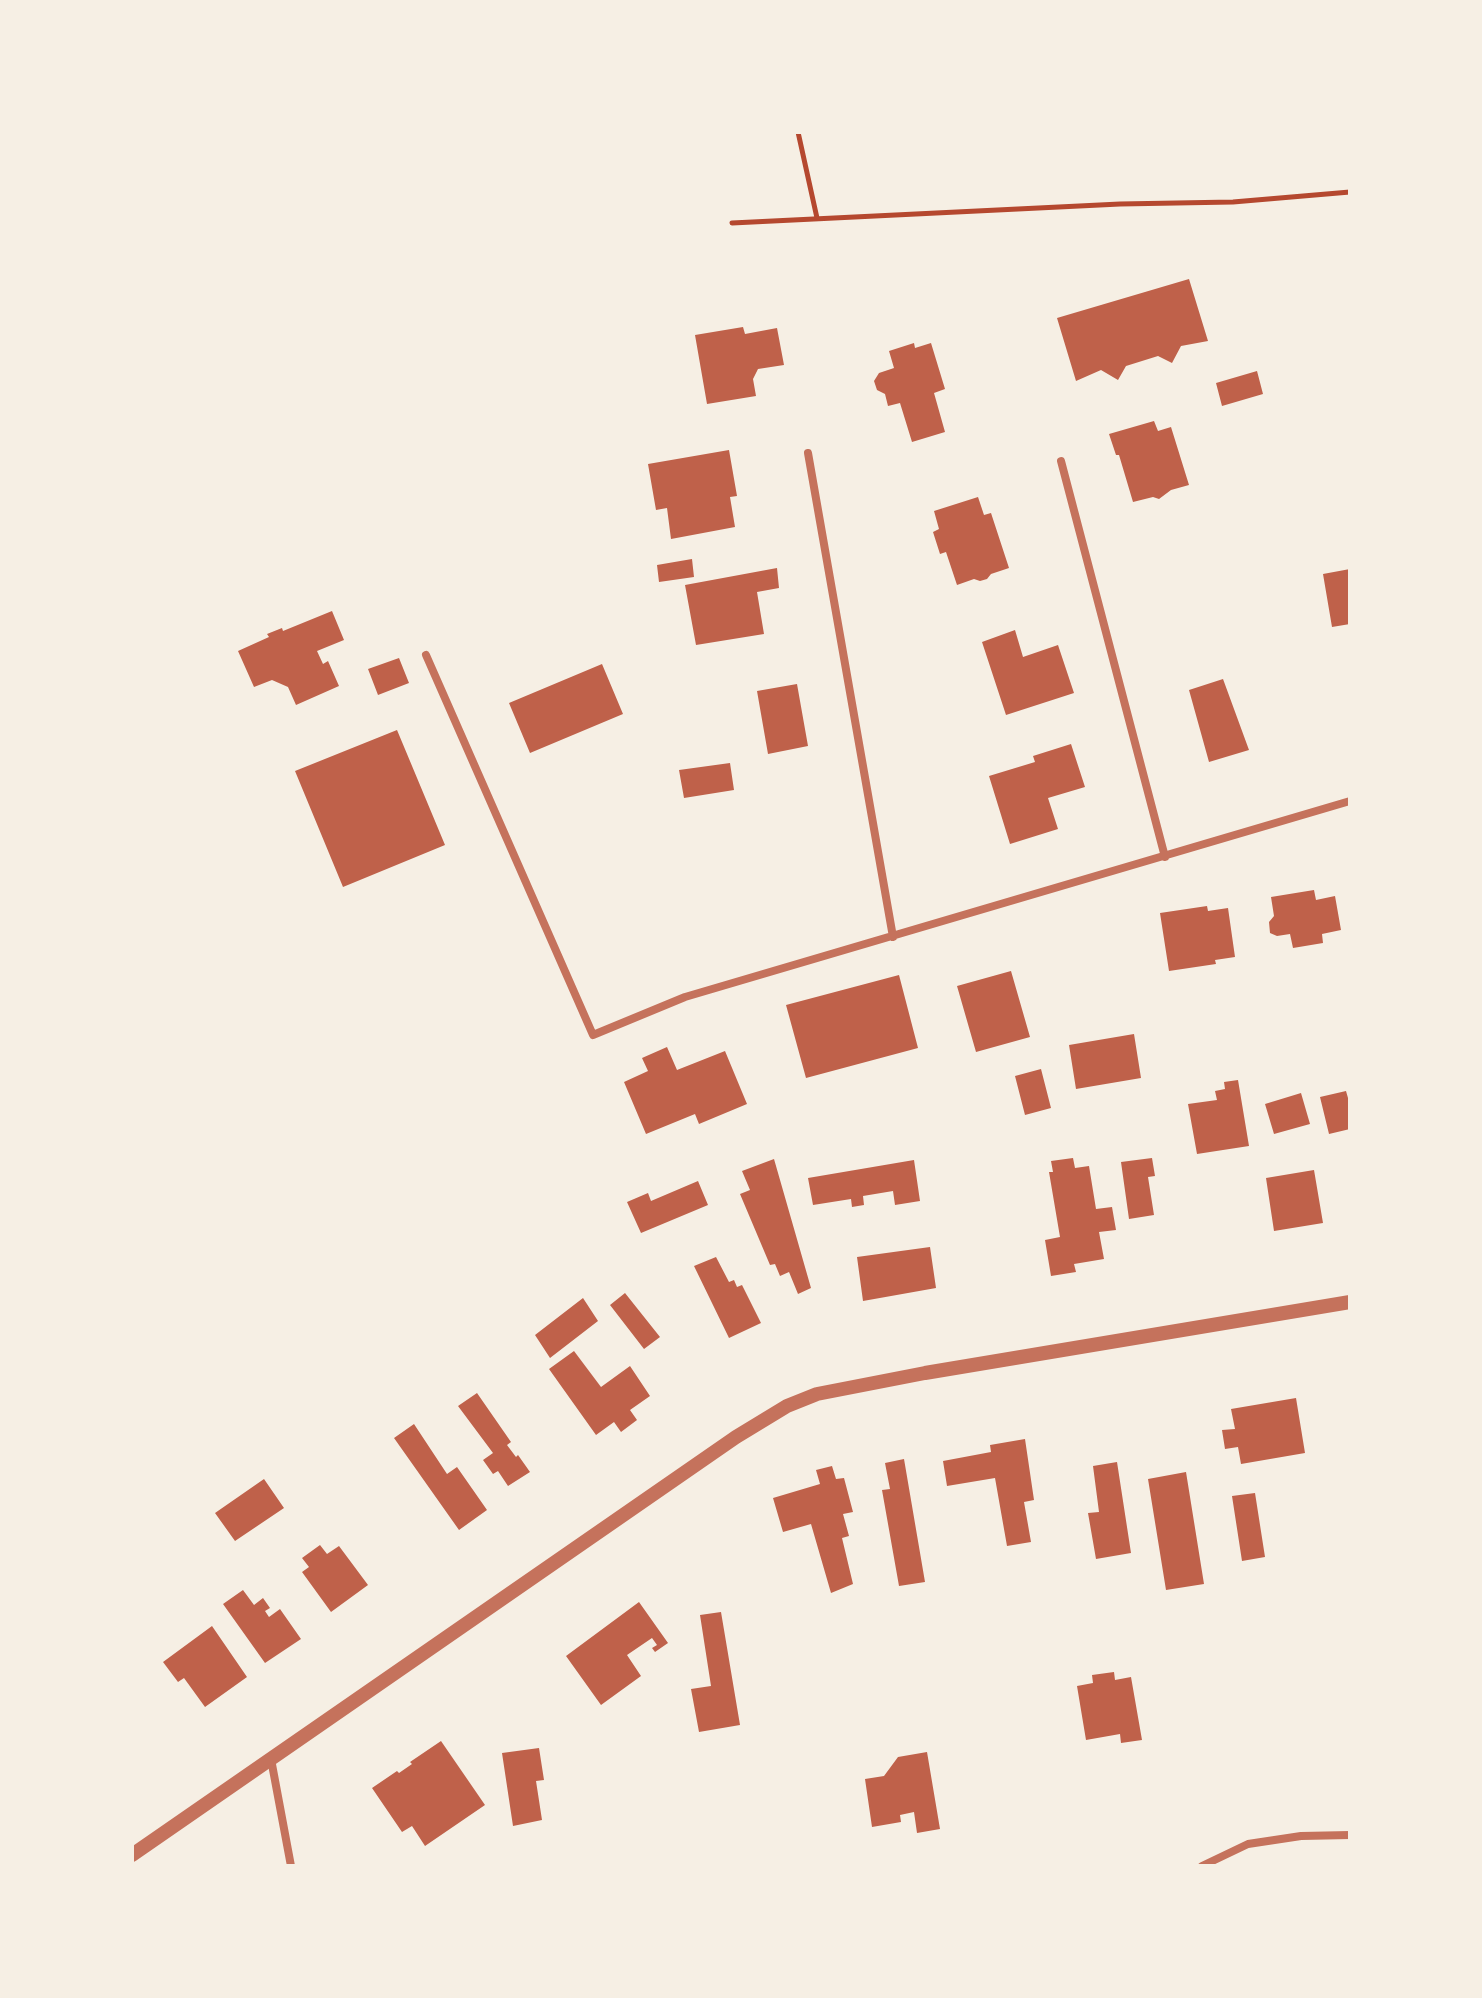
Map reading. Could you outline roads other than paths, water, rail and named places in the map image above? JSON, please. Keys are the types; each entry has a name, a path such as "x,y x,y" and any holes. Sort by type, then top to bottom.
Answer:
{"street":[{"path":"808,453 893,937"},
{"path":"1061,461 1165,857"},
{"path":"426,655 593,1035 685,997 1350,801"},
{"path":"132,1855 736,1437 787,1406 817,1394 925,1373 1350,1302"},
{"path":"271,1759 291,1866"},
{"path":"1202,1866 1248,1844 1301,1836 1350,1835"}]}
